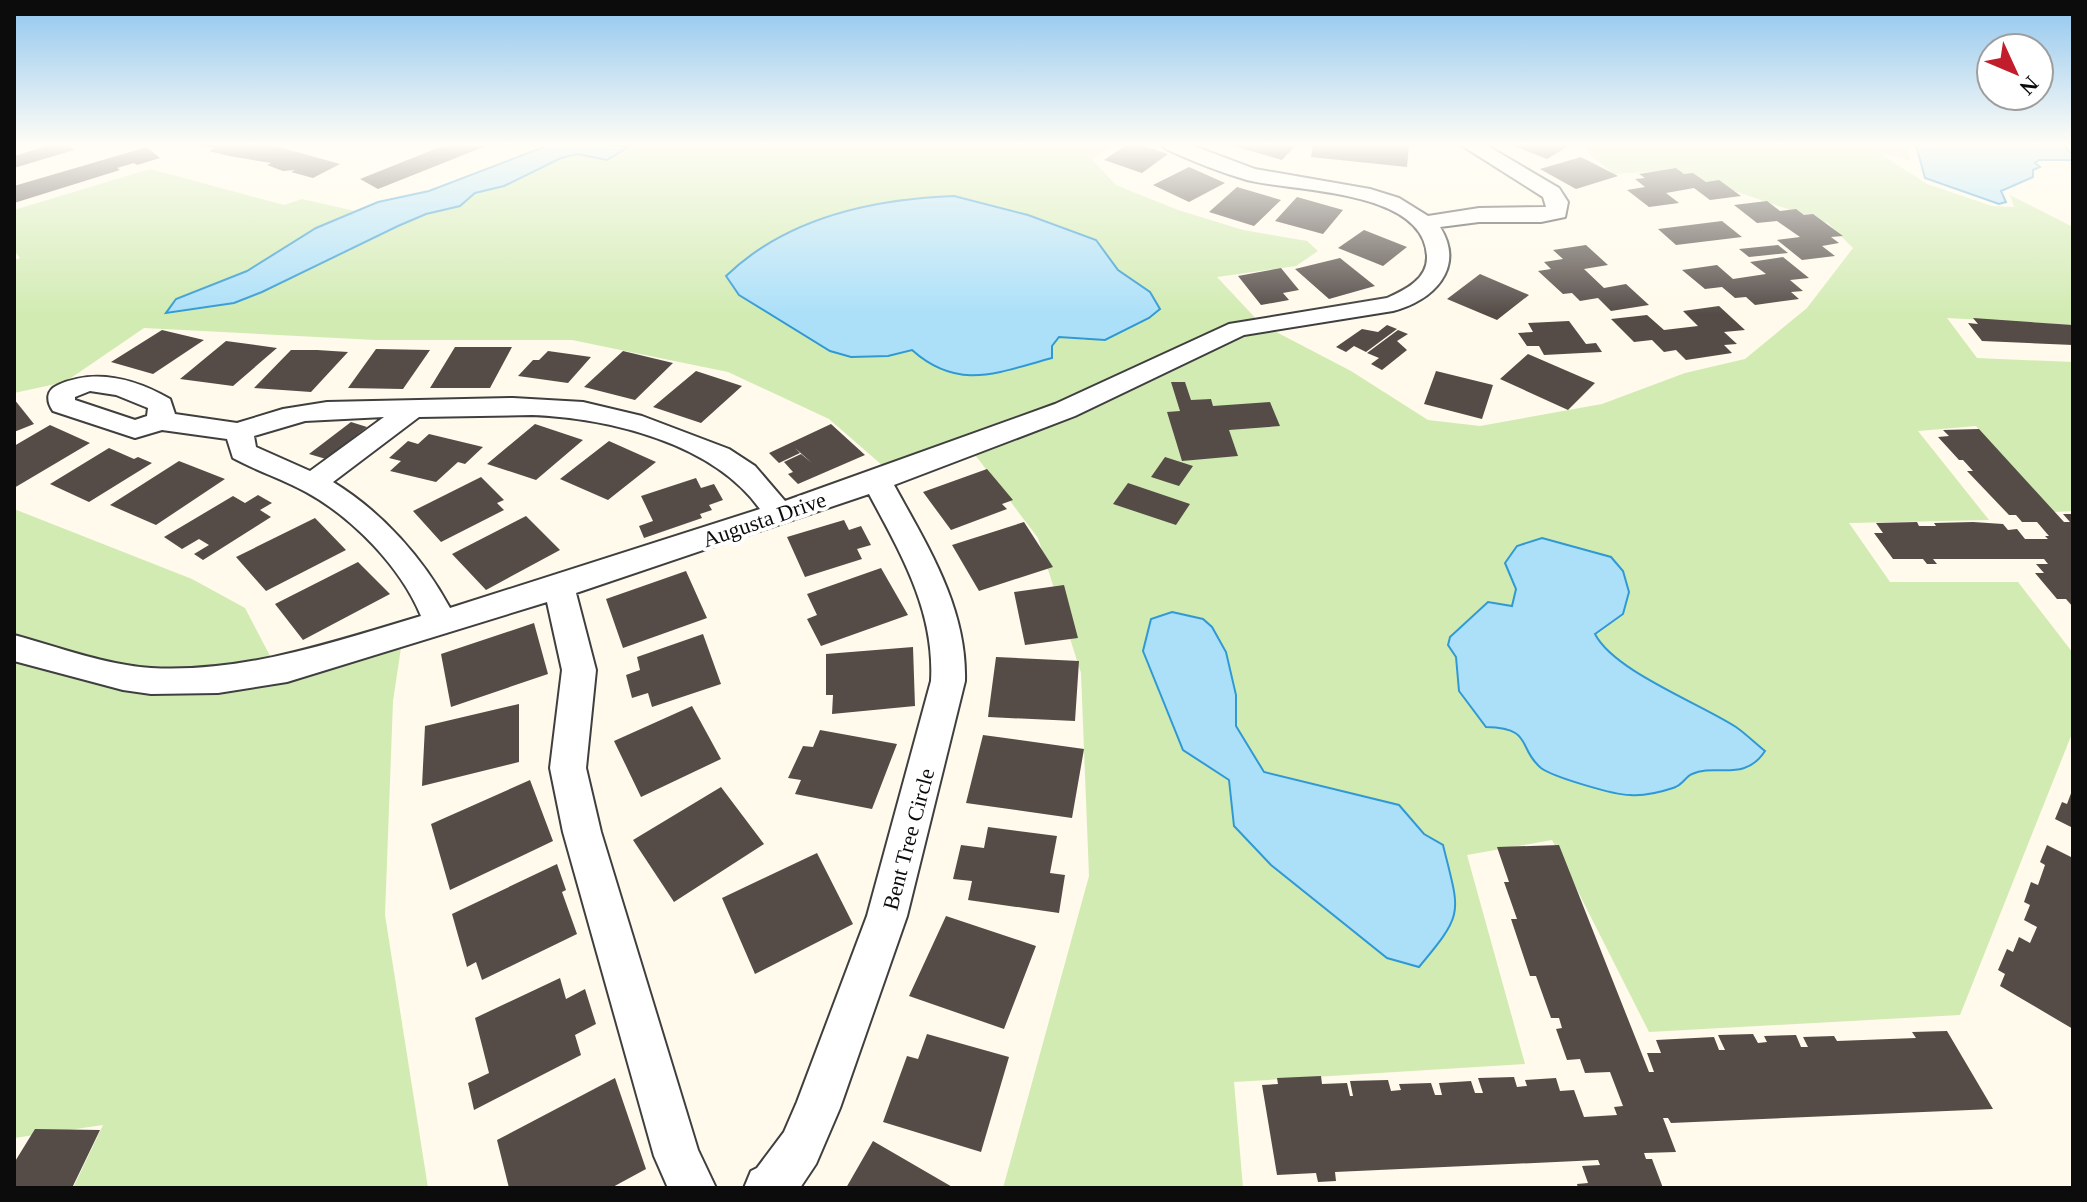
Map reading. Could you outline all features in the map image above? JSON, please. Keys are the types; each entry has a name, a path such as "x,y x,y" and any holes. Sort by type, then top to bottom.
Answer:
{"street":[{"path":"1385,201 1409,212 1423,223 1479,215 1541,215 1557,212 1556,201"},
{"name":"Augusta Drive","path":"14,648 123,677 151,681 218,680 287,669 441,624 877,481 1065,410 1238,329 1369,310 1413,296 1428,285 1440,260 1434,235 1423,223"},
{"path":"161,421 239,432 264,420 320,410 567,408 637,423 698,445 737,465 764,491 779,514"},
{"path":"312,483 350,458 412,409"},
{"path":"239,432 243,452 312,483 350,509 387,546 435,605 441,624"},
{"name":"Bent Tree Circle","path":"768,1188 774,1185 800,1148 887,916 948,681 949,658 942,613 909,540 877,481"},
{"path":"559,587 579,670 568,768 582,832 673,1141 692,1188"}],"green space":[{"path":"44,201 269,201 284,205 311,201 355,211 316,228 247,271 176,299 234,303 398,226 426,214 460,206 466,201 900,201 862,207 803,226 750,255 726,275 912,350 945,370 979,374 1051,358 1052,346 1059,337 1068,335 1084,340 1150,292 1118,270 1096,240 1028,215 974,201 1156,201 1243,230 1307,241 1318,251 1296,266 1217,277 1261,324 1351,371 1428,420 1480,426 1602,404 1685,373 1745,359 1807,308 1853,248 1828,223 1764,201 1978,201 1992,206 2014,207 2012,201 2022,201 2073,227 2073,325 1947,318 1977,358 2073,362 2073,511 2053,512 1976,426 1918,431 1989,520 1849,523 1890,582 2018,582 2073,653 2073,731 1960,1015 1649,1032 1552,840 1467,855 1525,1064 1234,1082 1243,1188 1003,1188 1089,876 1081,673 1038,538 976,456 898,479 829,419 728,372 572,340 375,340 144,328 65,382 14,393 14,260 20,258 14,250 14,210","holes":["1542,538 1611,557 1623,571 1623,614 1594,634 1605,648 1639,674 1736,727 1765,751 1757,761 1739,769 1701,771 1690,775 1677,788 1540,767 1523,738 1459,691 1456,657 1513,607 1516,589 1505,563","1158,691 1236,695 1236,726 1264,772 1398,805 1424,834 1443,845 1353,932 1271,865 1234,826 1229,780 1183,749"]},
{"path":"14,509 192,579 245,608 280,675 401,648 393,701 385,915 428,1188 73,1188 103,1125 14,1138"}],"water":[{"path":"466,201 460,206 426,214 398,226 234,303 166,313 176,299 247,271 316,228 378,202"},
{"path":"974,201 1028,215 1096,240 1118,270 1150,292 1160,309 1149,318 1105,340 1059,337 1052,346 1052,358 997,373 963,375 929,363 912,350 888,356 851,357 830,351 739,295 726,276 776,239 803,226 862,207 893,202"},
{"path":"1542,538 1611,557 1623,571 1629,592 1623,614 1595,634 1605,648 1638,673 1740,730 1765,751 1757,761 1739,769 1701,771 1663,791 1622,794 1548,772 1534,761 1518,735 1501,728 1486,727 1459,691 1456,657 1448,645 1450,637 1488,602 1512,606 1516,589 1505,563 1517,546"},
{"path":"1172,612 1203,619 1212,627 1226,652 1236,695 1236,726 1264,772 1399,805 1424,834 1443,845 1453,885 1455,911 1445,934 1419,967 1387,958 1271,865 1234,826 1229,780 1183,750 1143,651 1151,619"}],"building":[{"path":"1221,201 1280,201 1254,226 1209,212"},
{"path":"1293,201 1311,201 1343,210 1323,234 1275,221"},
{"path":"1641,201 1679,203 1649,207"},
{"path":"1767,201 1780,211 1796,209 1804,215 1813,214 1843,236 1831,237 1839,243 1822,246 1835,256 1802,260 1777,240 1800,237 1777,221 1757,223 1734,205"},
{"path":"1722,221 1742,237 1676,245 1658,229"},
{"path":"1364,230 1407,247 1383,266 1338,248"},
{"path":"1586,245 1608,265 1584,269 1604,288 1626,284 1649,305 1611,311 1598,298 1580,301 1572,293 1563,294 1538,271 1551,269 1544,262 1563,259 1553,250"},
{"path":"1778,245 1788,253 1749,257 1739,249"},
{"path":"1783,257 1809,278 1790,280 1803,291 1791,292 1799,299 1755,305 1746,297 1735,298 1722,287 1705,289 1682,270 1717,265 1733,279 1766,274 1750,262"},
{"path":"1340,258 1375,286 1329,299 1295,269"},
{"path":"1281,268 1299,290 1283,293 1289,300 1261,305 1238,276"},
{"path":"1480,274 1529,295 1497,320 1447,299"},
{"path":"1719,306 1745,330 1724,332 1737,344 1724,345 1732,353 1686,360 1676,350 1664,352 1652,340 1634,342 1611,319 1647,315 1664,330 1698,326 1683,311"},
{"path":"1973,318 2073,325 2073,345 1982,341 1968,323 1978,324"},
{"path":"1569,321 1586,344 1596,343 1602,352 1544,355 1539,346 1527,346 1518,333 1533,332 1528,323"},
{"path":"1387,325 1397,329 1366,352 1354,346 1346,352 1336,347 1362,329 1378,332"},
{"path":"162,330 204,340 153,374 111,362"},
{"path":"1398,330 1408,334 1397,341 1407,350 1382,370 1371,364 1379,358 1367,353"},
{"path":"226,341 277,348 233,386 180,379"},
{"path":"455,347 512,347 490,388 430,388"},
{"path":"376,349 430,350 403,389 348,388"},
{"path":"291,350 348,352 311,392 254,388"},
{"path":"548,351 591,357 568,383 518,376 533,360 539,360"},
{"path":"623,351 673,363 635,400 584,387"},
{"path":"1528,354 1595,383 1568,410 1500,379"},
{"path":"696,371 742,386 701,423 653,407"},
{"path":"1436,371 1493,385 1482,419 1424,404"},
{"path":"1171,382 1185,382 1191,400 1211,399 1213,406 1270,402 1280,426 1229,430 1238,456 1182,461 1167,412 1180,411"},
{"path":"14,399 34,424 14,432"},
{"path":"351,422 367,427 326,459 309,454"},
{"path":"535,424 583,440 536,480 487,464"},
{"path":"831,424 865,455 798,484 788,474 793,472 784,462 801,454 812,463 795,448 800,453 779,463 769,453"},
{"path":"50,425 90,443 14,488 14,446"},
{"path":"1979,429 2064,522 2070,522 2063,514 2073,514 2073,607 2066,599 2057,599 2035,573 2044,573 2036,564 2048,564 2044,559 1933,559 1937,564 1927,564 1923,559 1893,559 1874,533 1883,533 1876,523 1917,522 1919,526 1936,526 1934,523 1973,522 2003,524 2008,530 2017,529 2025,539 2048,539 2045,536 2049,536 2037,522 2022,522 2016,515 2009,515 1967,471 1973,471 1963,460 1959,460 1938,437 1949,436 1943,430"},
{"path":"429,434 483,447 465,464 458,462 436,482 390,471 401,461 389,458 408,441 418,444"},
{"path":"609,441 656,462 608,500 560,479"},
{"path":"109,448 152,463 89,502 50,484"},
{"path":"1165,457 1193,466 1179,486 1151,477"},
{"path":"179,461 225,479 156,525 110,505"},
{"path":"987,469 1013,500 1002,504 1007,509 951,530 923,492"},
{"path":"481,477 504,500 497,503 504,510 441,542 413,511"},
{"path":"696,478 701,488 714,484 723,500 709,505 712,510 700,514 702,518 644,538 639,526 653,521 641,496"},
{"path":"1128,483 1190,504 1176,525 1113,504"},
{"path":"258,495 272,503 260,510 271,517 203,560 194,554 209,545 199,539 182,549 164,537 233,496 245,503"},
{"path":"526,516 560,550 486,590 452,554"},
{"path":"315,518 346,550 266,591 236,557"},
{"path":"844,520 849,530 861,526 871,545 857,549 862,559 805,577 787,537"},
{"path":"1024,522 1053,567 979,591 952,545"},
{"path":"358,562 390,594 303,640 275,604"},
{"path":"881,568 908,615 821,646 807,619 817,615 807,594"},
{"path":"686,571 707,618 623,648 606,599"},
{"path":"1064,585 1078,638 1025,645 1014,592"},
{"path":"534,623 548,674 451,707 441,654"},
{"path":"703,634 721,684 652,707 648,693 632,698 626,675 640,670 637,657"},
{"path":"913,647 915,706 832,714 833,695 826,695 826,654"},
{"path":"996,657 1079,661 1075,721 988,717"},
{"path":"519,704 519,762 422,786 425,726"},
{"path":"692,706 721,759 641,797 614,741"},
{"path":"820,730 897,744 872,809 795,794 801,780 788,778 803,746 813,747"},
{"path":"983,735 1084,749 1072,818 966,803"},
{"path":"530,780 553,841 450,890 431,824"},
{"path":"721,787 764,844 674,902 633,840"},
{"path":"2073,788 2073,828 2055,819 2062,802 2067,804"},
{"path":"988,827 1057,836 1050,873 1065,875 1059,913 968,900 972,881 953,879 961,845 984,848"},
{"path":"1559,845 1649,1072 1654,1072 1647,1053 1661,1053 1656,1040 1714,1037 1719,1050 1725,1050 1718,1035 1753,1034 1758,1043 1767,1042 1764,1036 1796,1035 1801,1047 1808,1047 1803,1037 1834,1036 1837,1041 1916,1038 1912,1032 1947,1031 1993,1109 1671,1123 1668,1118 1663,1118 1676,1152 1644,1153 1646,1159 1652,1159 1663,1188 1578,1188 1577,1184 1588,1183 1582,1166 1600,1165 1598,1160 1335,1172 1336,1181 1318,1182 1316,1173 1277,1175 1262,1085 1278,1084 1277,1078 1321,1076 1322,1084 1347,1083 1350,1096 1353,1096 1350,1081 1388,1080 1391,1091 1401,1090 1399,1084 1431,1083 1435,1095 1442,1095 1439,1083 1471,1081 1475,1093 1483,1093 1478,1078 1514,1077 1517,1087 1527,1086 1525,1080 1556,1078 1560,1091 1574,1090 1584,1117 1617,1115 1614,1107 1623,1106 1610,1072 1585,1073 1580,1059 1567,1060 1556,1029 1562,1028 1559,1018 1551,1018 1536,976 1530,976 1511,919 1517,919 1504,882 1509,882 1497,847"},
{"path":"2047,845 2073,858 2073,1029 2000,986 2005,974 1998,970 2007,949 2013,952 2019,937 2030,943 2037,927 2024,920 2030,905 2024,902 2031,882 2038,885 2045,865 2040,862"},
{"path":"817,853 853,924 755,974 722,898"},
{"path":"557,864 566,890 562,892 577,934 482,980 476,962 467,967 452,914"},
{"path":"946,916 1036,946 1004,1029 909,996"},
{"path":"560,978 566,999 585,989 596,1024 575,1035 581,1055 474,1110 468,1083 489,1073 475,1018"},
{"path":"927,1034 1009,1057 981,1152 883,1122 907,1056 918,1059"},
{"path":"615,1078 646,1169 611,1188 509,1188 497,1140"},
{"path":"35,1129 100,1130 72,1188 14,1188 14,1163"},
{"path":"873,1141 954,1188 846,1188"}]}
